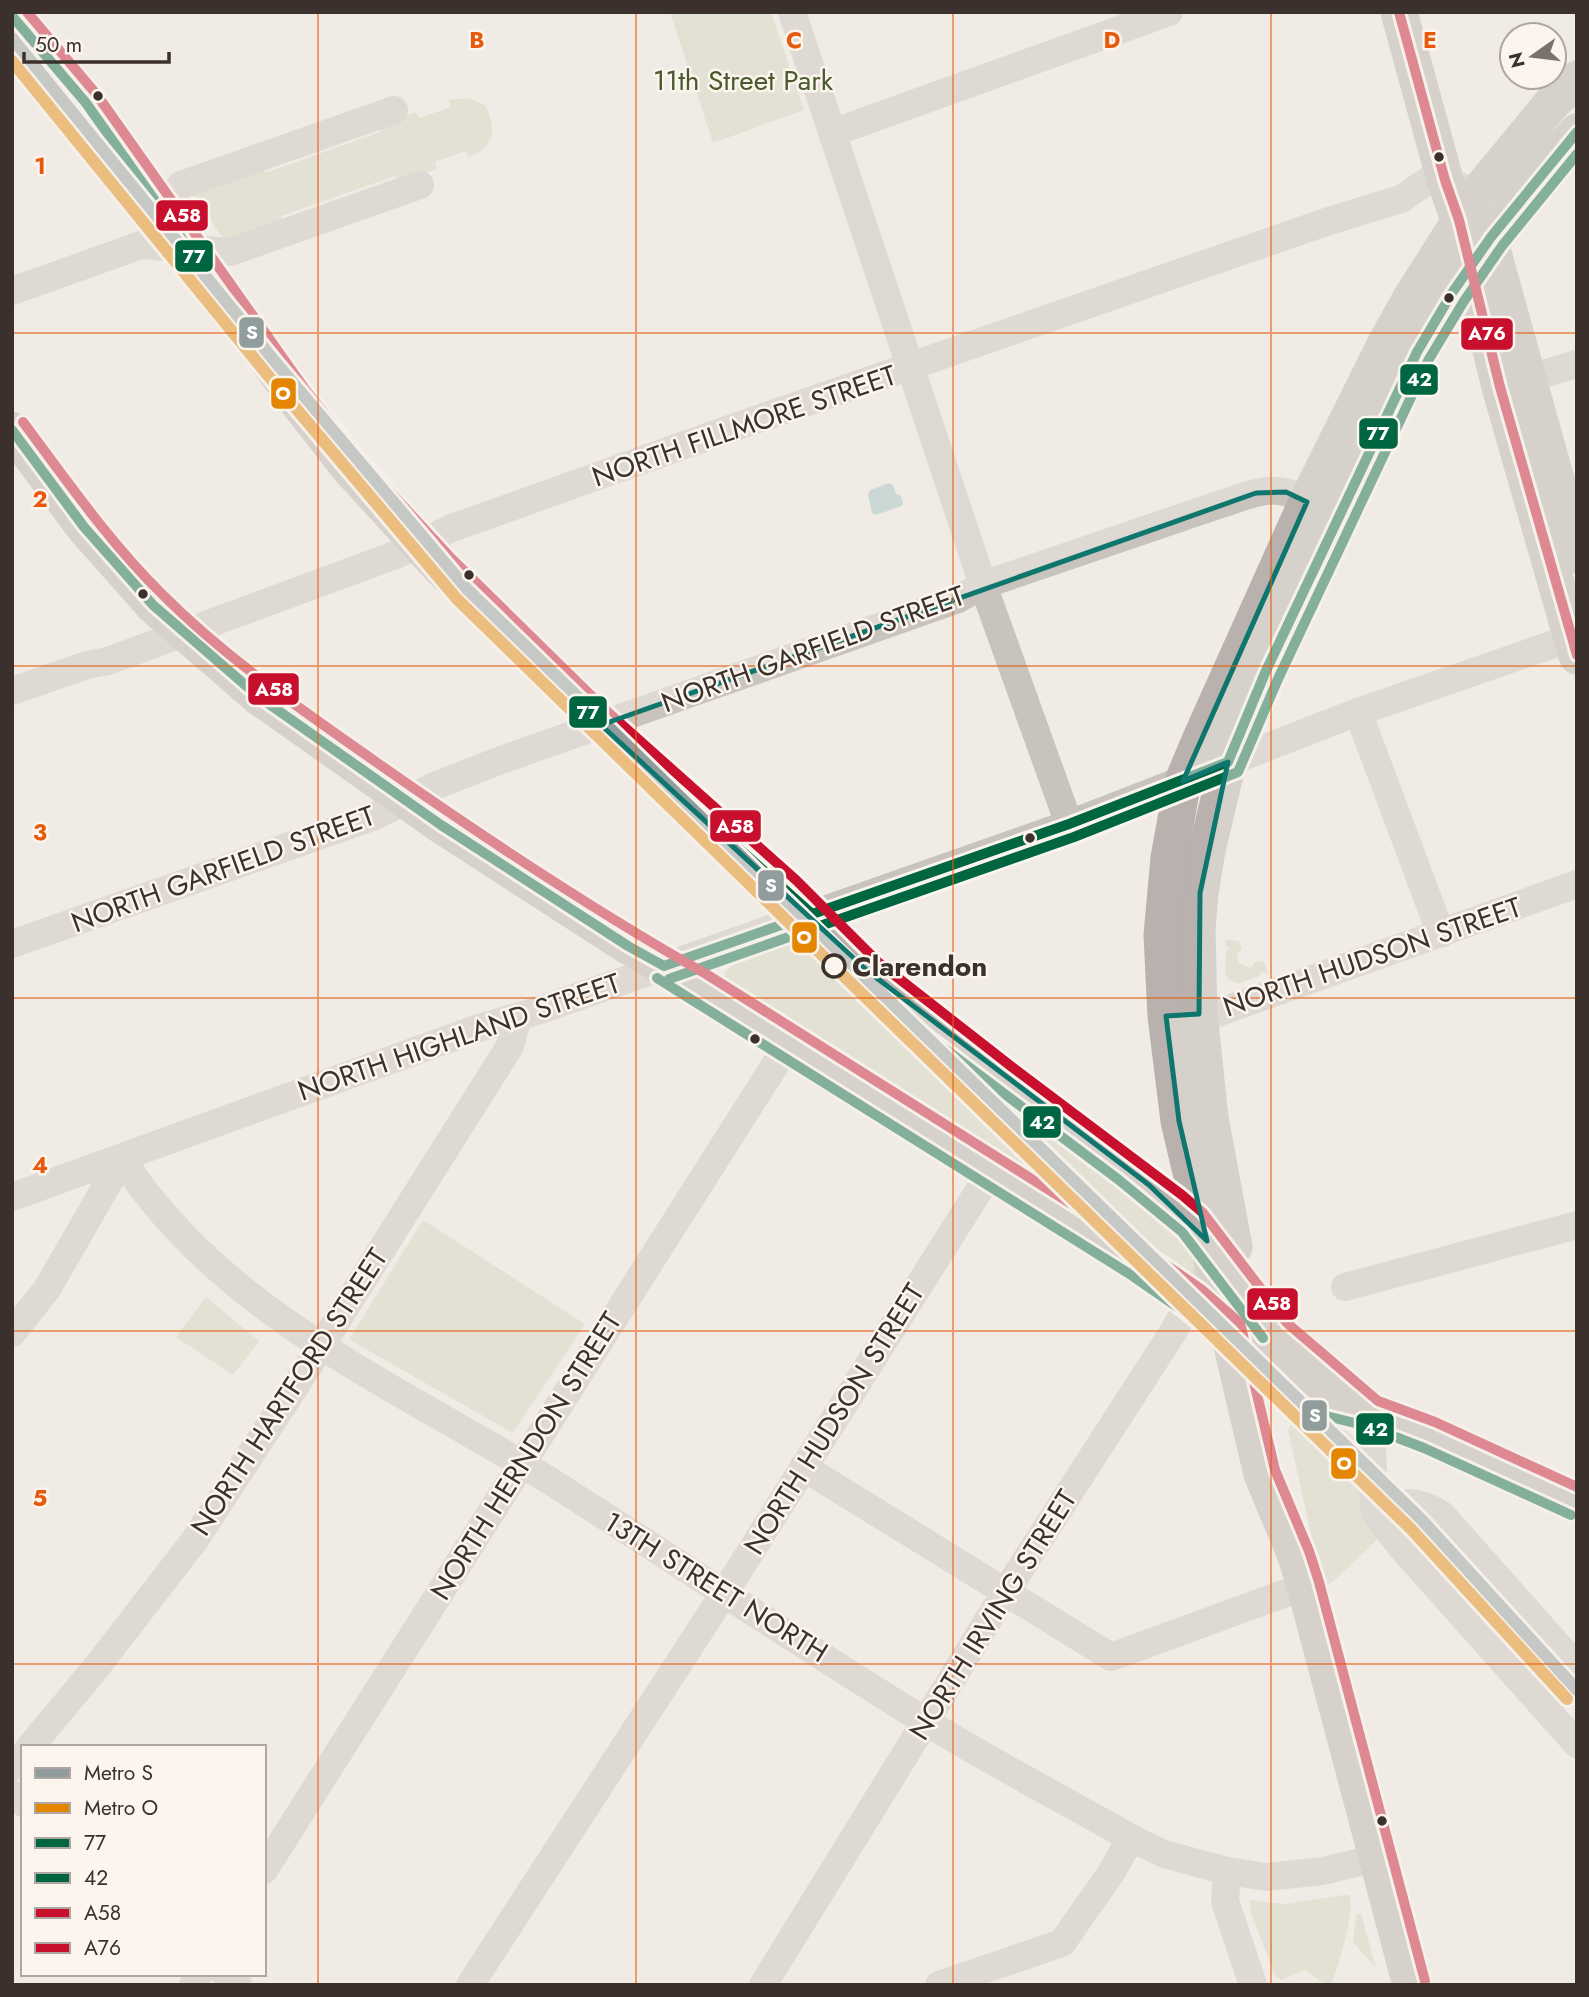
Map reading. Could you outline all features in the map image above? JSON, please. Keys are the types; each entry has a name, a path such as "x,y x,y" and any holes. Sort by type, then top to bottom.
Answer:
{"main road":[{"path":"1399,12 1468,220 1514,382 1575,643"},
{"path":"1300,1571 1262,1474 1179,1121 1182,1015 1207,850 1228,762 1265,673 1417,352 1468,220 1424,12"},
{"path":"12,16 86,103 293,396 350,469 419,545 601,725 812,914 870,972 1003,1078 1149,1185 1192,1222 1277,1333 1371,1413"},
{"path":"1411,1985 1300,1571 1283,1460 1227,1218 1210,1118 1161,935 1164,897 1183,781 1307,502 1386,343 1410,298 1552,103 1577,79"},
{"path":"1468,220 1529,185 1577,132"},
{"path":"1514,382 1577,555"},
{"path":"12,430 112,560 183,633 288,719 406,800 628,946 789,1043 1136,1261 1192,1300 1279,1374 1320,1400 1371,1413 1429,1435 1577,1502"}],"street":[{"path":"792,12 983,585 1069,824"},
{"path":"832,133 1169,12"},
{"path":"141,245 181,185 394,110"},
{"name":"NORTH FILLMORE STREET","path":"12,691 87,665 108,661 419,545 452,528 735,427 1326,222 1401,199 1426,182 1468,220"},
{"path":"12,291 141,245 230,252 420,184"},
{"path":"1514,382 1577,364"},
{"name":"NORTH GARFIELD STREET","path":"12,944 363,821 432,787 958,599 983,585 1256,493 1286,492 1341,514"},
{"name":"NORTH HIGHLAND STREET","path":"12,1197 429,1046 1069,824 1358,712 1575,643"},
{"path":"1358,712 1441,934"},
{"name":"NORTH HUDSON STREET","path":"1182,1015 1217,1013 1577,884"},
{"name":"NORTH HARTFORD STREET","path":"32,1745 95,1669 194,1541 510,1046 513,1018"},
{"name":"NORTH HERNDON STREET","path":"266,1867 789,1043"},
{"path":"12,1333 47,1289 122,1159"},
{"name":"13TH STREET NORTH","path":"122,1159 143,1192 183,1237 260,1306 320,1346 521,1464 925,1721 1152,1850 1227,1871 1266,1877 1323,1871 1377,1858"},
{"name":"NORTH HUDSON STREET","path":"470,1985 725,1592 992,1170"},
{"path":"1345,1287 1577,1225"},
{"name":"NORTH IRVING STREET","path":"763,1985 1006,1591 1192,1300 1205,1269 1208,1241"},
{"path":"1371,1413 1374,1508 1378,1517 1577,1744"},
{"path":"803,1467 1111,1657 1300,1571"},
{"path":"1392,1534 1390,1518 1395,1508 1401,1504 1419,1504 1433,1508 1577,1667"},
{"path":"957,1982 1062,1943 1111,1873 1131,1838"},
{"path":"1227,1871 1225,1901 1253,1985"}],"highlighted area":[{"path":"1286,492 1307,502 1183,781 1228,762 1200,893 1199,1014 1166,1016 1179,1121 1207,1241 1149,1185 870,973 601,725 1256,493"}],"green space":[{"name":"11th Street Park","path":"670,12 771,12 804,110 713,143"},
{"path":"469,98 486,106 491,123 489,142 478,152 469,157 466,151 435,162 437,169 398,182 395,176 281,216 282,223 226,243 192,193 262,166 265,173 380,132 378,126 416,112 419,118 451,107 449,100"},
{"path":"806,937 817,937 1153,1199 1196,1257 1195,1273 1184,1277 1131,1238 744,988 729,985 725,980 725,972 731,965"},
{"path":"1226,939 1239,941 1242,949 1237,955 1239,963 1250,968 1256,961 1264,962 1268,973 1261,972 1259,976 1239,983 1229,980 1225,973 1226,952 1229,949"},
{"path":"423,1220 585,1324 513,1433 350,1338"},
{"path":"206,1297 259,1341 233,1375 176,1337"},
{"path":"1302,1414 1332,1423 1359,1441 1380,1537 1323,1588 1288,1431 1291,1423"},
{"path":"1349,1895 1350,1914 1331,1985 1326,1985 1305,1970 1281,1980 1275,1976 1251,1913 1249,1900 1285,1904"},
{"path":"1359,1913 1376,1968 1353,1942 1356,1915"}],"water":[{"path":"889,483 893,485 896,494 900,495 902,506 876,515 872,513 868,495 870,490"}],"metro line":[{"name":"S","path":"12,38 277,364 467,589 1421,1519 1577,1690"},
{"name":"O","path":"12,61 266,373 457,599 1411,1529 1567,1699"}],"transit line":[{"name":"A58","path":"27,12 97,95 304,388 361,460 449,556 611,715 796,880 879,963 1203,1213 1287,1323 1378,1401 1435,1422 1577,1487"},
{"name":"A76","path":"1399,12 1445,180 1459,220 1500,387 1577,655"},
{"name":"77","path":"12,16 86,103 293,396 350,469 439,566 601,725 812,914"},
{"name":"77","path":"12,430 84,527 153,605 259,697 441,825 628,946 664,966 1069,824 1228,762 1265,673 1417,352 1452,293 1491,237 1577,132"},
{"name":"42","path":"669,979 1074,837 1238,772 1278,679 1429,359 1502,246 1577,154"},
{"name":"A58","path":"23,422 90,511 163,595 213,641 293,703 539,872 1143,1249 1201,1289 1240,1323 1275,1470 1319,1582 1425,1981"},
{"name":"42","path":"802,924 844,965 933,1040 1119,1180 1182,1232 1263,1338"},
{"name":"42","path":"657,978 1128,1273 1183,1311 1270,1385 1314,1413 1367,1426 1424,1448 1571,1515"}],"place":[{"name":"Clarendon","path":"834,966"}]}
